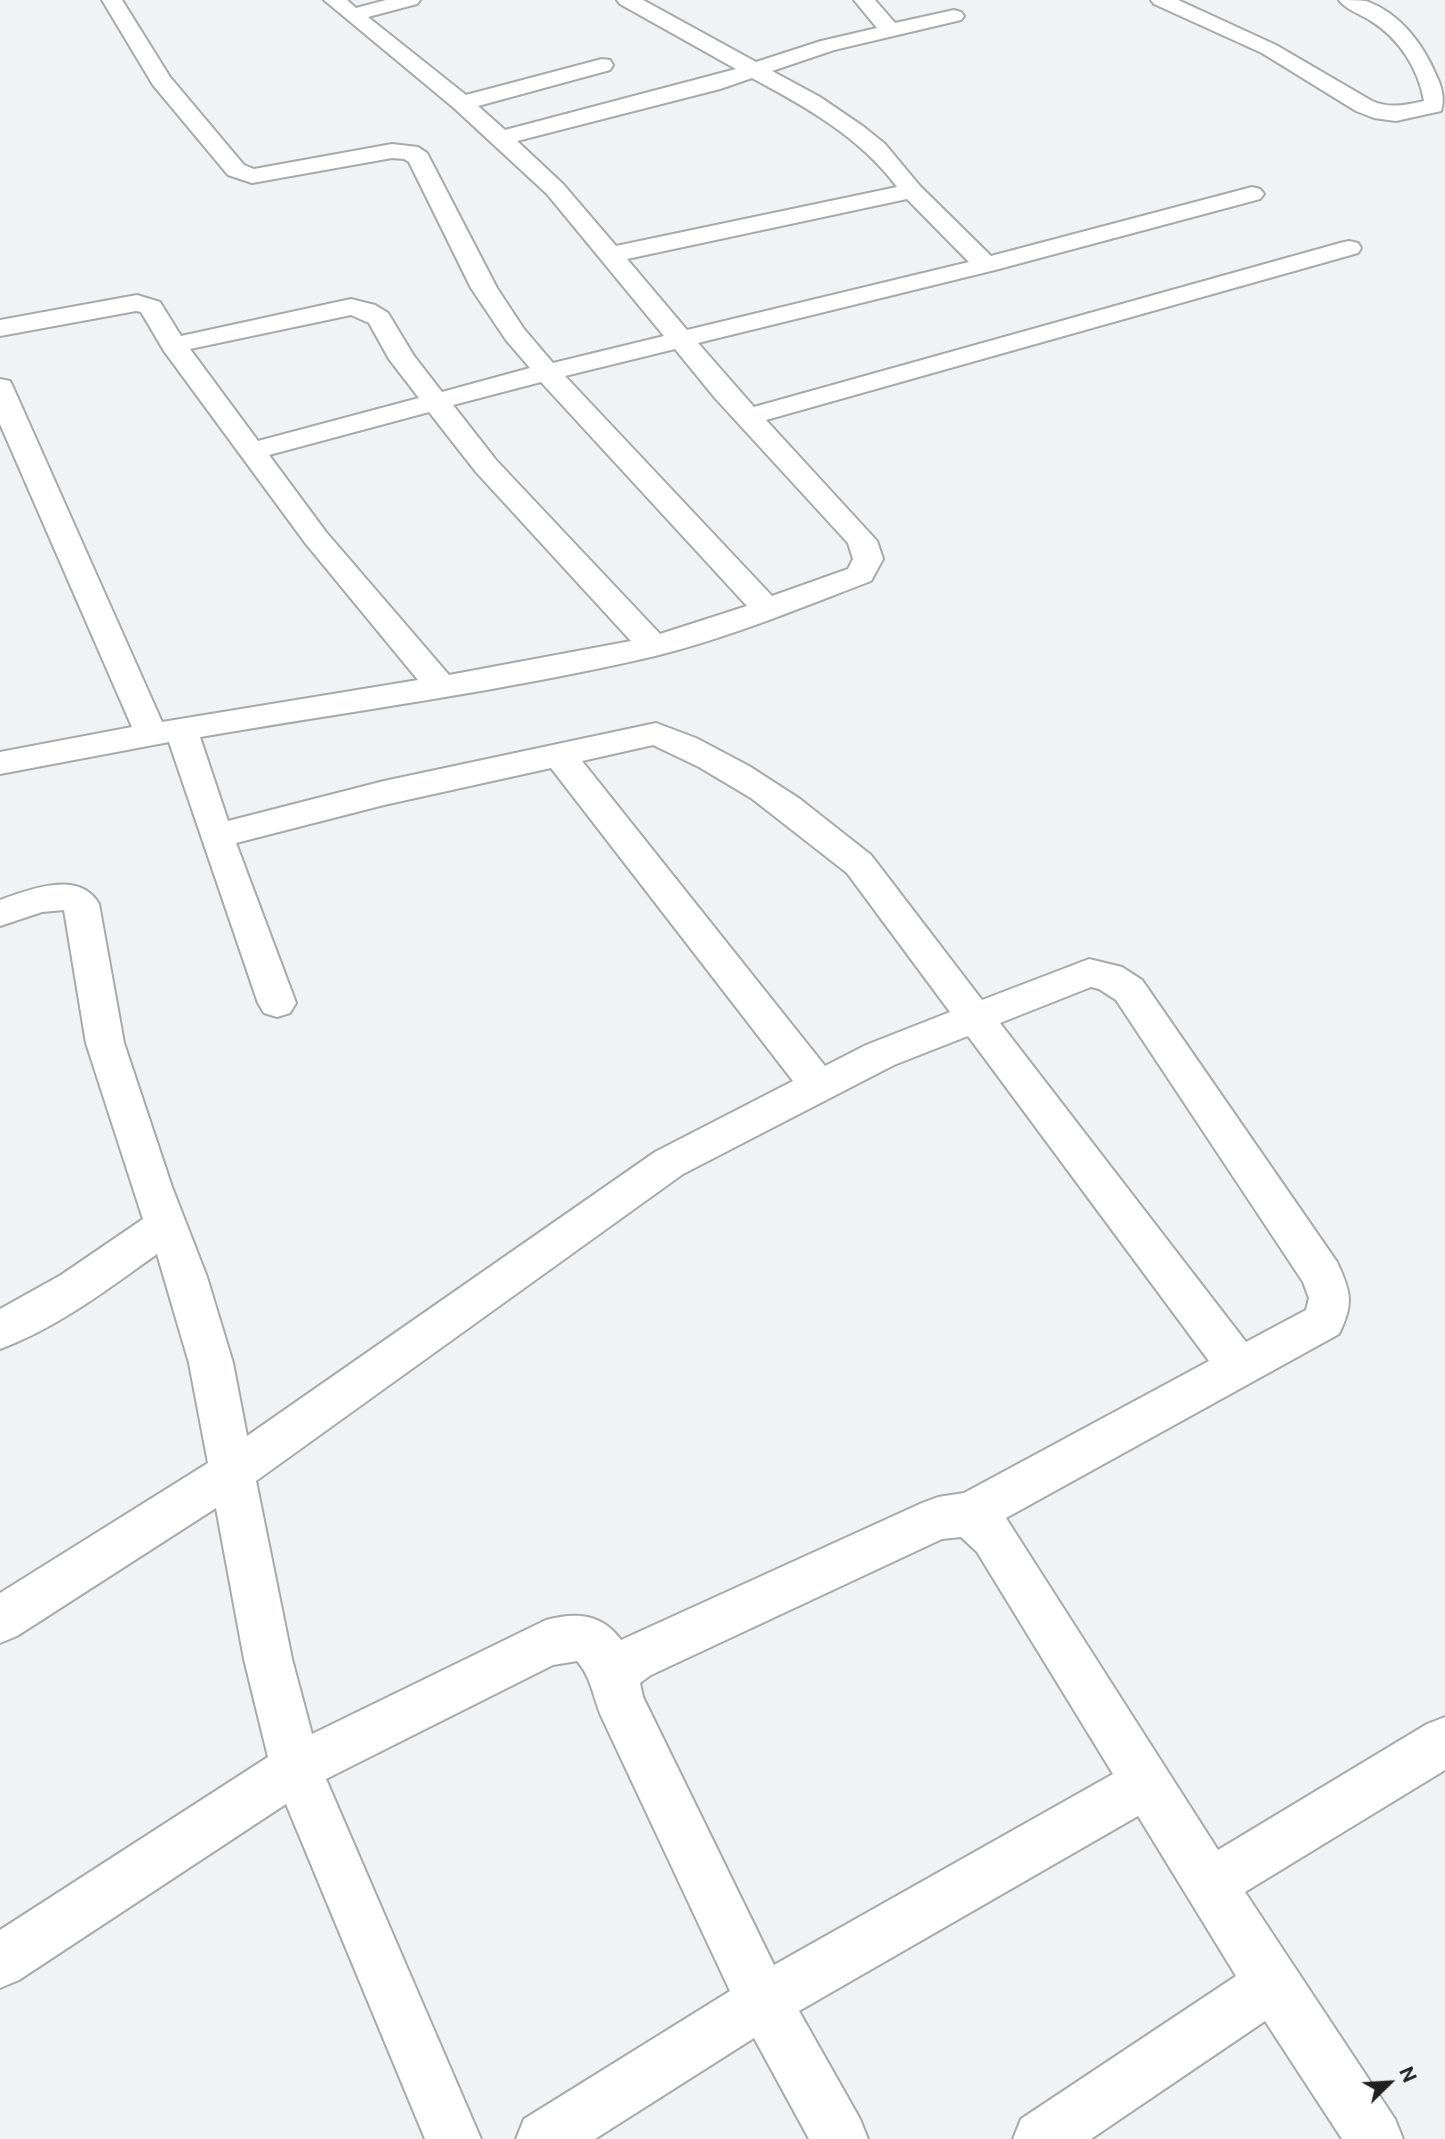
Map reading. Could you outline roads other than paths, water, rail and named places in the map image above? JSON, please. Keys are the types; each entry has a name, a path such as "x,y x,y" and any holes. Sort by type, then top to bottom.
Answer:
{"street":[{"path":"112,0 161,80 236,170 244,176 392,151 410,152 419,158 484,288 515,334 767,609"},
{"path":"0,763 173,736 654,646 860,575 868,559 862,541 679,339 560,196 462,103 334,0"},
{"path":"352,15 410,0"},
{"path":"627,0 816,102 871,142 912,191 986,265"},
{"path":"864,0 890,30"},
{"path":"1161,0 1269,49 1373,110 1396,114 1433,106 1436,100 1416,50 1405,34 1373,12 1349,0"},
{"path":"498,139 699,87 828,45 954,16"},
{"path":"462,103 602,65"},
{"path":"610,255 912,191"},
{"path":"251,451 547,372 986,265 1252,194"},
{"path":"748,417 1349,248"},
{"path":"0,328 145,303 151,307 173,345 316,538 441,686"},
{"path":"173,345 351,307 366,310 379,318 402,359 486,466 654,646"},
{"path":"0,387 19,437 173,736 213,825 276,1003"},
{"path":"213,825 384,793 656,734 690,747 754,784 819,830 859,864 1240,1367"},
{"path":"560,756 819,1086"},
{"path":"0,913 64,895 75,898 81,904 105,1044 152,1186 186,1277 211,1363 230,1474 268,1659 296,1768 453,2139"},
{"path":"0,1620 230,1474 669,1163 880,1055 1089,973 1109,977 1129,990 1322,1275 1330,1298 1324,1321 970,1514 938,1518 634,1658 614,1673"},
{"path":"0,1330 76,1288 168,1224"},
{"path":"970,1514 993,1537 1272,1984 1375,2139"},
{"path":"0,1961 296,1768 546,1643 576,1635 595,1643 614,1673 619,1702 762,2001 840,2139"},
{"path":"1210,1884 1445,1742"},
{"path":"544,2139 762,2001 1147,1783"},
{"path":"1041,2139 1272,1984"}]}
